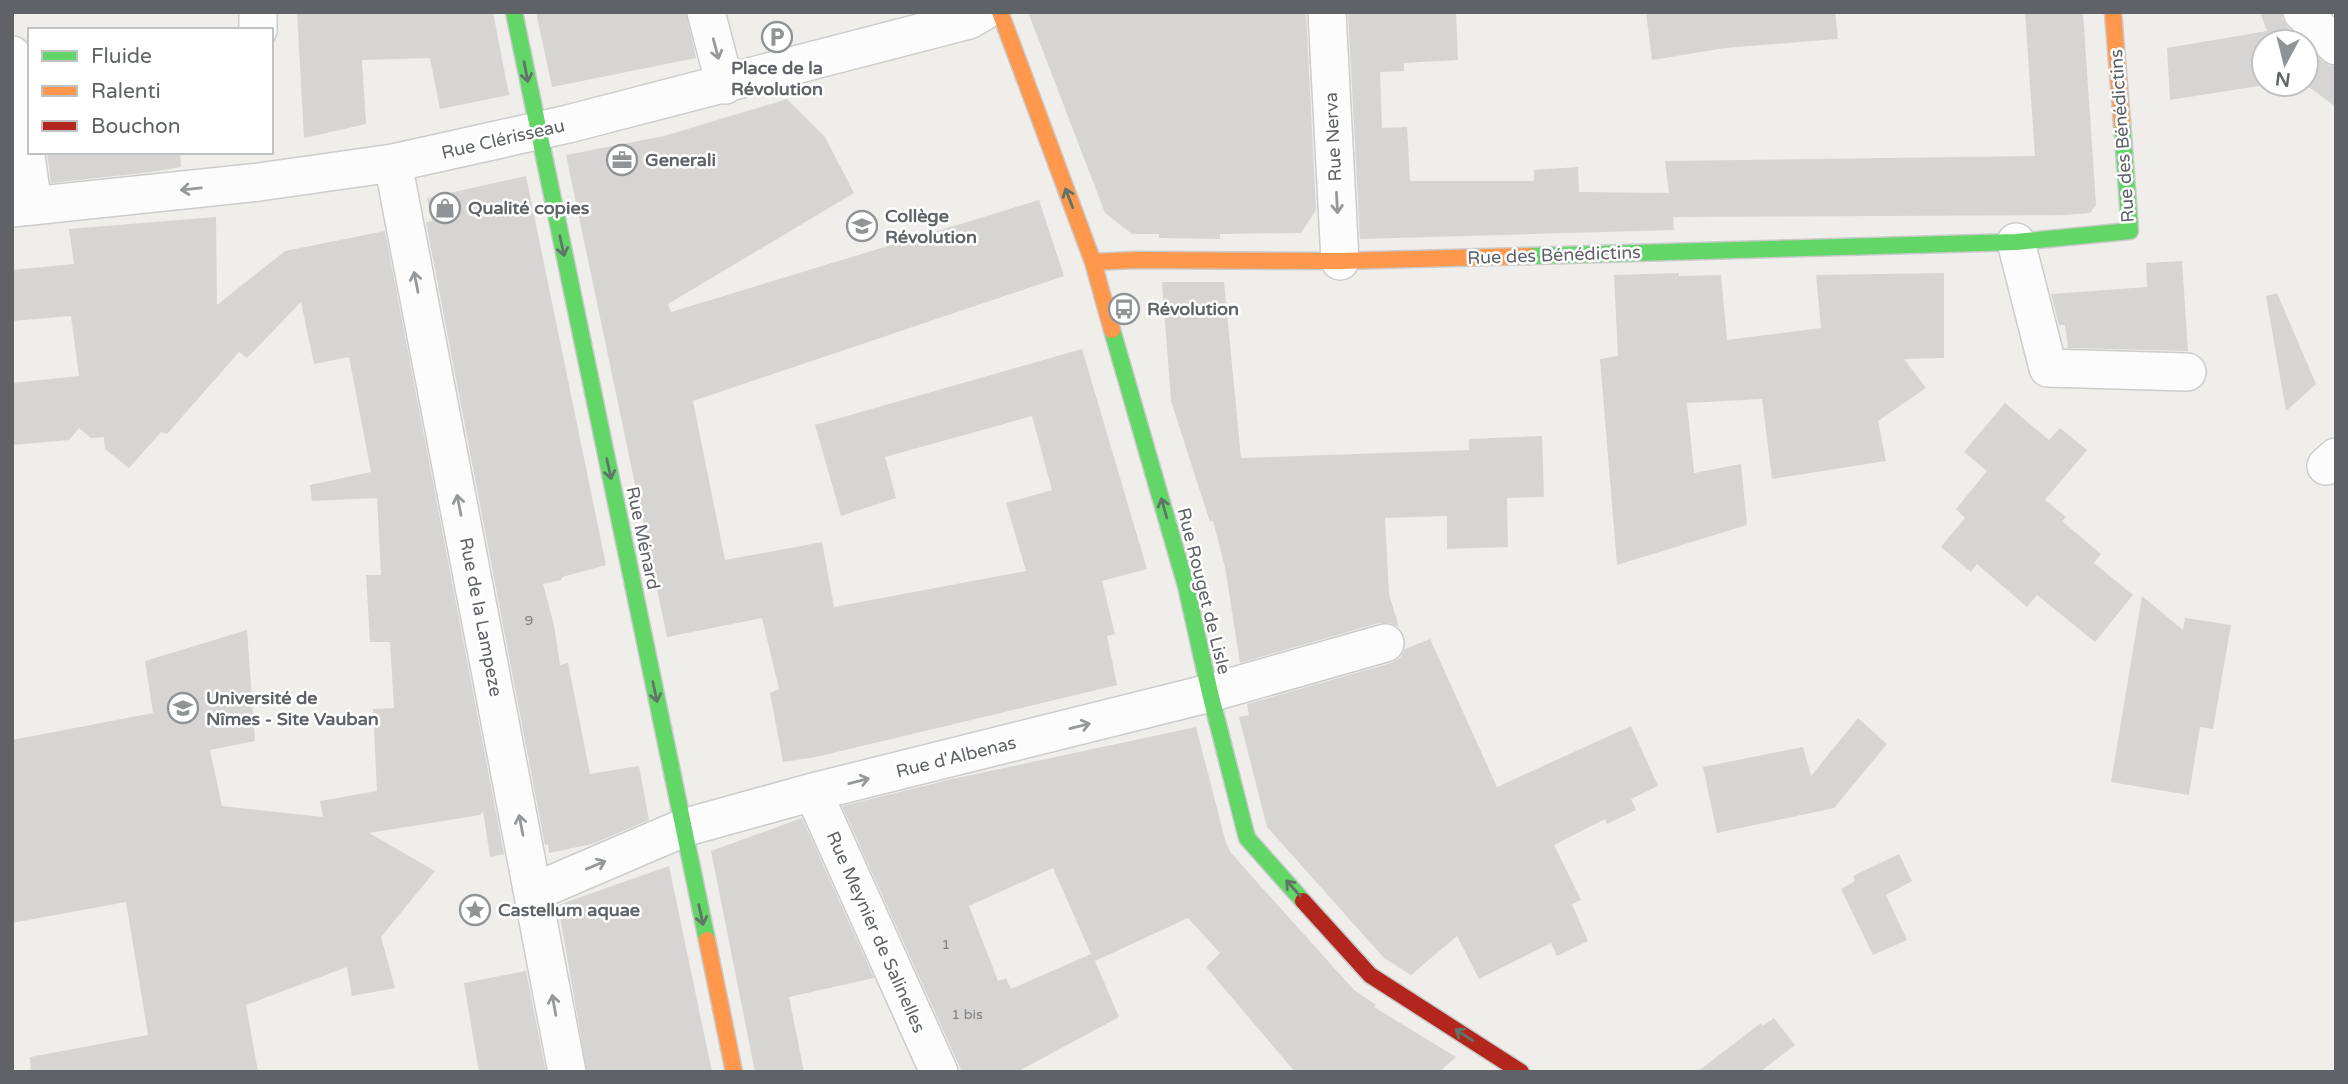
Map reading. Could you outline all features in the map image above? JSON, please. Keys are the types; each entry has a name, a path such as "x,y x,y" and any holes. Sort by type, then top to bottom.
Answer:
{"street":[{"name":"Rue Ménard","path":"514,12 734,1072"},
{"path":"706,12 725,85"},
{"name":"Rue Clérisseau","path":"23,207 259,167 393,163 538,132 725,85 969,20 983,12"},
{"name":"Rue Rouget de Lisle","path":"1000,12 1093,262 1186,586 1247,838 1370,975 1521,1072"},
{"name":"Rue Nerva","path":"1327,12 1340,261"},
{"name":"Rue des Bénédictins","path":"1093,262 1340,261 2015,242 2130,231 2113,12"},
{"path":"2302,12 2336,46"},
{"path":"12,55 23,207"},
{"name":"Rue de la Lampeze","path":"393,163 567,1072"},
{"path":"2015,242 2048,368 2187,372"},
{"name":"Rue d'Albenas","path":"534,892 683,828 813,792 1210,694 1385,643"},
{"name":"Rue Meynier de Salinelles","path":"813,792 939,1072"}],"building":[{"path":"297,12 493,12 509,95 440,109 430,58 362,60 366,124 304,138"},
{"path":"536,12 686,12 696,58 552,87"},
{"path":"1028,12 1306,12 1316,210 1301,233 1220,234 1220,239 1159,238 1159,234 1132,234 1105,213"},
{"path":"1348,12 1456,12 1458,60 1404,63 1404,71 1380,72 1382,128 1407,127 1410,181 1534,181 1534,170 1578,167 1579,192 1669,193 1665,161 2035,156 2025,12 2083,12 2096,205 2090,213 2065,215 1673,217 1674,230 1360,239"},
{"path":"1646,12 1835,12 1838,39 1725,48 1652,60"},
{"path":"2260,12 2282,12 2282,18 2289,28 2266,28"},
{"path":"2250,34 2250,87 2170,100 2167,48"},
{"path":"2320,59 2330,66 2336,66 2336,107 2320,95"},
{"path":"787,99 825,137 854,193 668,304 671,312 1039,200 1064,276 693,401 725,560 822,542 834,607 1026,571 1006,503 1052,490 1032,416 885,457 896,498 841,516 815,425 1082,349 1147,569 1102,581 1115,634 1107,636 1117,685 816,757 783,762 770,693 779,689 762,618 667,637 566,155 664,136"},
{"path":"47,154 180,154 181,167 51,183"},
{"path":"526,176 606,565 543,584 554,625 560,665 568,663 590,774 639,766 649,820 592,844 549,853 548,844 545,845 426,222 432,221 427,198"},
{"path":"216,217 217,305 285,251 385,231 504,854 490,857 483,811 480,815 369,833 435,871 381,937 395,988 352,996 347,967 246,1005 258,1072 31,1072 30,1057 148,1035 126,902 12,923 12,740 153,713 145,661 247,630 255,741 210,750 222,806 323,817 320,801 377,791 373,709 394,708 390,642 370,642 366,575 381,575 377,498 312,501 310,485 371,472 349,357 314,364 301,302 247,358 239,352 167,434 161,432 129,468 105,449 104,437 91,438 79,428 69,440 12,445 12,383 79,376 71,316 12,321 12,270 74,264 69,229"},
{"path":"2182,261 2188,351 2068,348 2065,325 2059,325 2051,294 2147,287 2146,263"},
{"path":"1679,273 1679,276 1721,275 1727,340 1821,328 1816,275 1944,273 1944,358 1904,359 1926,388 1878,421 1886,461 1772,479 1762,399 1687,403 1694,473 1741,464 1747,525 1617,565 1600,359 1618,356 1614,275"},
{"path":"1162,282 1224,282 1241,458 1469,450 1469,439 1542,436 1544,497 1507,498 1508,547 1447,549 1447,516 1385,518 1389,594 1399,627 1379,623 1240,663 1225,567 1213,521 1210,522 1171,401"},
{"path":"2277,293 2316,384 2286,411 2266,296"},
{"path":"2005,403 2049,440 2060,428 2087,450 2045,500 2066,517 2062,521 2101,554 2094,563 2133,595 2095,642 2037,595 2027,607 1977,564 1971,572 1941,547 1965,518 1956,509 1987,471 1964,452"},
{"path":"2142,596 2183,630 2185,618 2231,625 2213,729 2200,727 2189,795 2111,782"},
{"path":"1430,639 1497,787 1631,726 1658,786 1631,799 1636,810 1607,824 1605,819 1554,845 1581,900 1572,904 1588,941 1557,956 1551,943 1479,979 1457,936 1411,975 1384,958 1267,827 1239,717 1249,715 1247,704 1391,663 1400,658 1405,649"},
{"path":"1858,718 1887,744 1834,808 1717,833 1703,767 1803,747 1811,776"},
{"path":"1196,727 1226,843 1231,853 1354,990 1376,1005 1374,1007 1456,1057 1439,1072 1295,1072 1206,967 1220,953 1188,918 1095,961 1119,1017 1017,1072 962,1072 842,806 957,778","holes":["1053,868 1091,954 1011,989 1006,978 998,981 969,906"]},
{"path":"802,818 874,978 789,997 804,1072 755,1072 711,851"},
{"path":"1899,854 1912,881 1886,895 1907,940 1873,955 1841,889 1855,881 1853,876"},
{"path":"669,866 712,1072 587,1072 558,905"},
{"path":"526,971 546,1072 479,1072 464,983"},
{"path":"1774,1018 1795,1045 1760,1072 1697,1072 1761,1023 1763,1026"}],"traffic: fast":[{"path":"514,12 707,940"},
{"path":"1529,256 2016,242 2130,231 2122,123"},
{"path":"1112,330 1186,586 1247,838 1303,901"}],"traffic: slow":[{"path":"1000,12 1093,262 1112,330"},
{"path":"2113,12 2122,123"},
{"path":"1093,262 1340,261 1529,256"},
{"path":"707,940 734,1072"}],"traffic: jam":[{"path":"1303,901 1370,975 1521,1072"}],"place":[{"name":"Place de la Révolution","path":"777,37"},
{"name":"Generali","path":"622,160"},
{"name":"Qualité copies","path":"445,208"},
{"name":"Collège Révolution","path":"862,226"},
{"name":"Révolution","path":"1124,309"},
{"name":"Université de Nîmes - Site Vauban","path":"183,708"},
{"name":"Castellum aquae","path":"475,910"}]}
